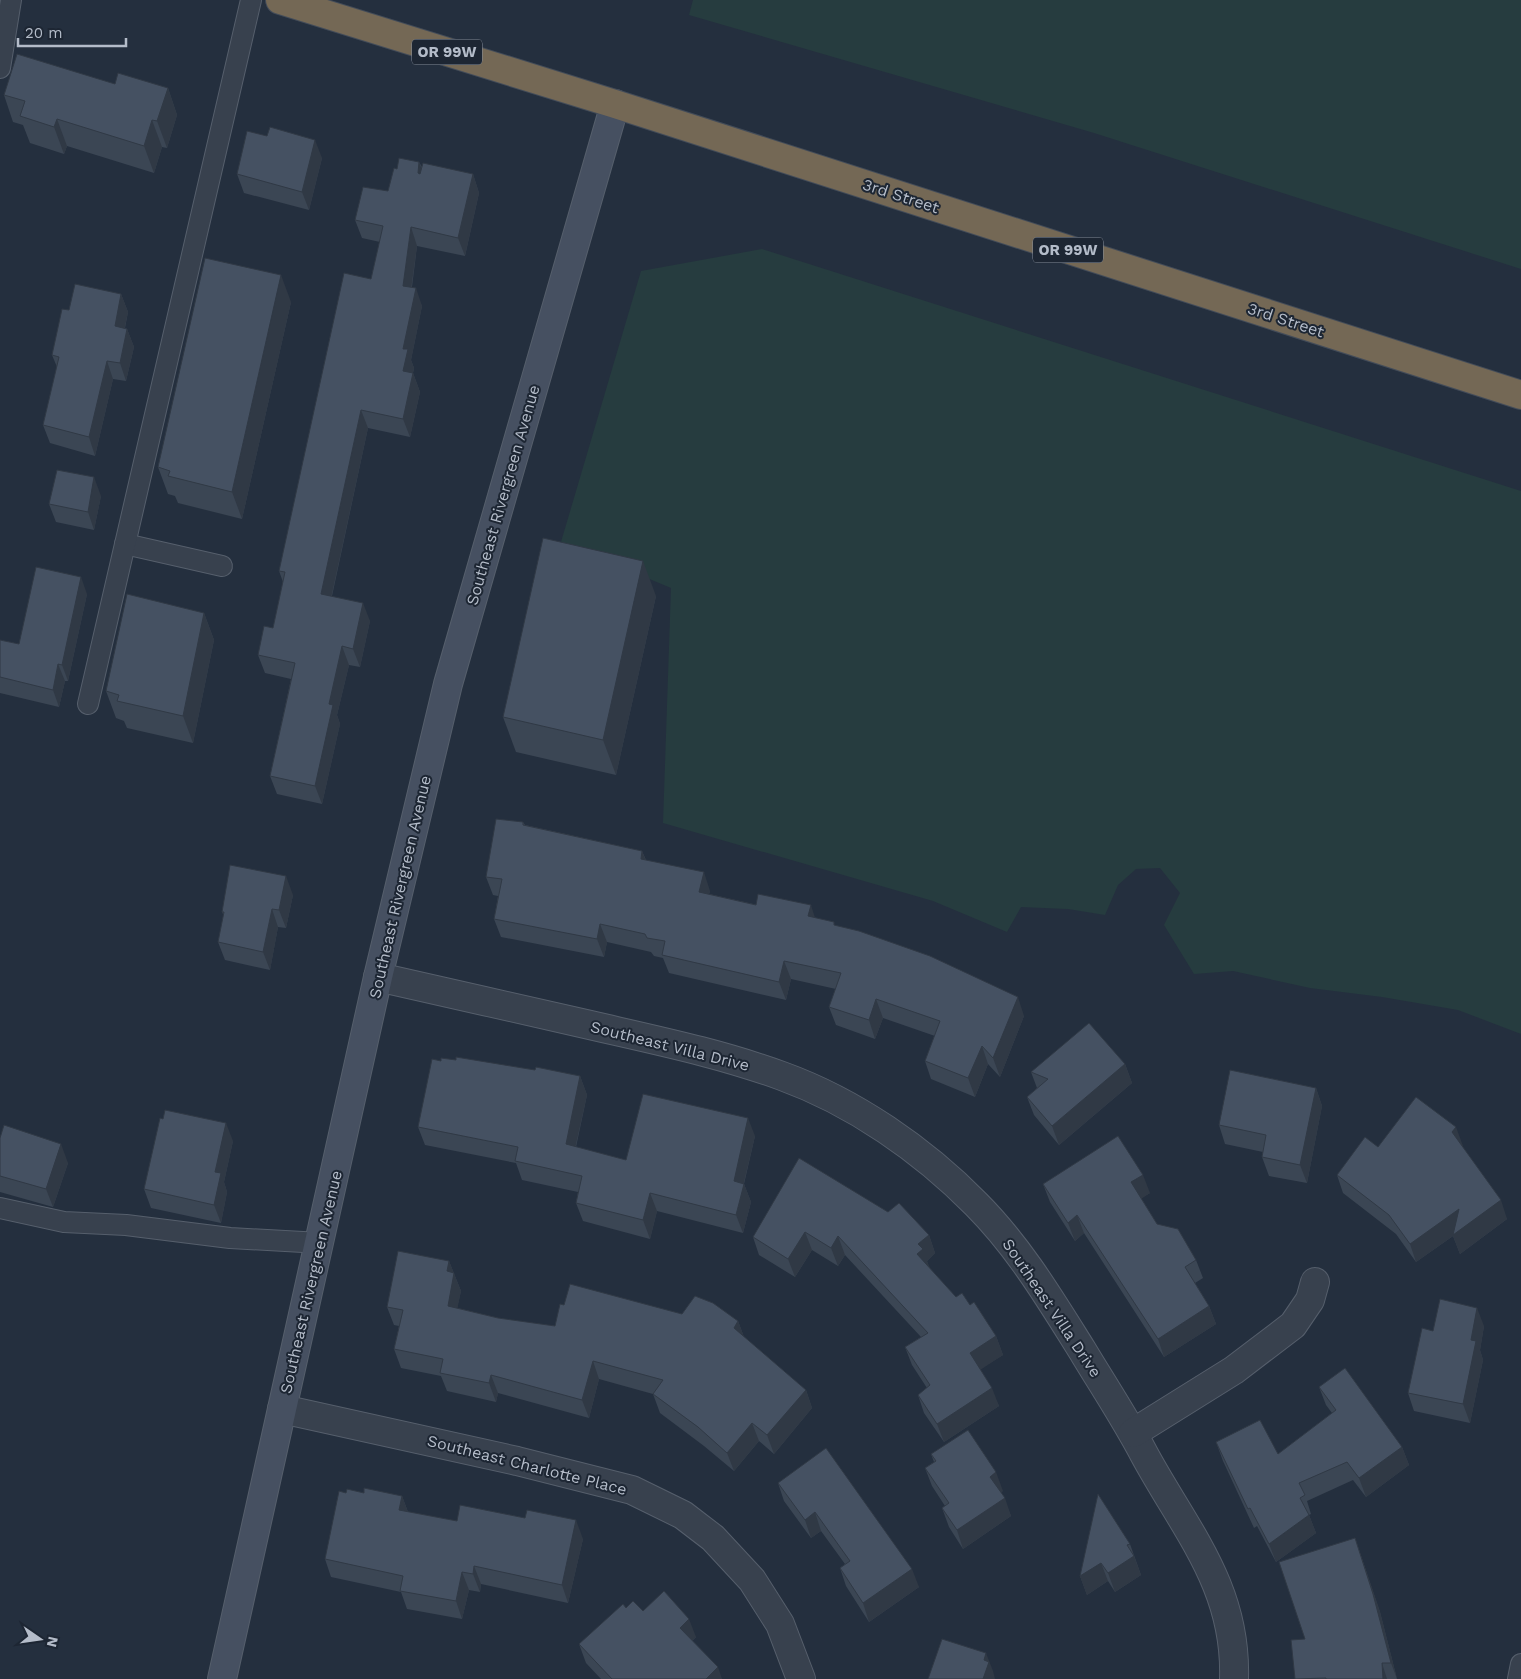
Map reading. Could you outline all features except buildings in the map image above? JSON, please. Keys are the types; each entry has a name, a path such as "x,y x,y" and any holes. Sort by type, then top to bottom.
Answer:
{"highway":[{"name":"3rd Street","path":"280,0 615,104 1521,395"}],"street":[{"name":"Southeast Rivergreen Avenue","path":"222,1679 321,1243 378,977 448,684 615,104"},
{"name":"Southeast Villa Drive","path":"378,977 705,1051 784,1076 834,1099 892,1134 936,1167 977,1204 1013,1245 1057,1309 1207,1559 1221,1591 1230,1626 1234,1679"},
{"path":"1133,1433 1234,1370 1293,1324 1310,1300 1315,1282"},
{"name":"Southeast Charlotte Place","path":"282,1409 517,1460 632,1490 683,1515 713,1538 752,1580 780,1624 801,1679"}],"lane":[{"path":"0,68 11,0"},
{"path":"88,704 251,0"},
{"path":"125,544 222,566"},
{"path":"0,1208 64,1222 126,1225 230,1238 321,1243"},
{"path":"1518,1679 1521,1664"}],"green space":[{"path":"693,0 1521,0 1521,269 1094,133 689,15"},
{"path":"762,249 1521,491 1521,1034 1458,1010 1382,997 1310,988 1233,971 1194,974 1164,925 1180,893 1160,868 1136,869 1118,885 1105,915 1068,909 1021,907 1007,932 933,901 663,823 671,588 561,542 641,271"}]}
